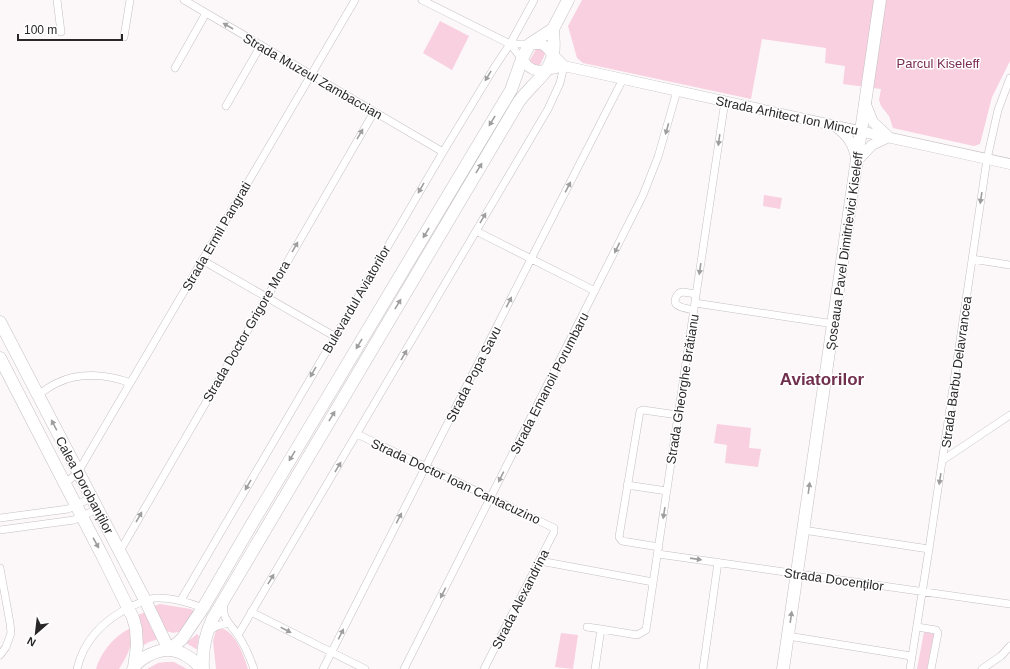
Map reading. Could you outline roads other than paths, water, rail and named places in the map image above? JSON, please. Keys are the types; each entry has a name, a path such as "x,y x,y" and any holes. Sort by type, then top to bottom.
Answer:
{"main road":[{"path":"522,59 530,44 553,29 568,0"},
{"name":"Șoseaua Pavel Dimitrievici Kiseleff","path":"783,669 880,0"},
{"path":"202,669 206,636 213,618 518,103 524,94 546,70 554,54 553,29"},
{"path":"530,44 541,44 545,46 564,66"},
{"name":"Strada Arhitect Ion Mincu","path":"522,59 525,64 532,70 536,71 564,66 1010,164"},
{"name":"Bulevardul Aviatorilor","path":"168,650 182,639 204,608 253,522 512,87 522,59"},
{"path":"857,161 872,146 889,137 873,122 865,102"},
{"path":"834,125 850,141 857,161"},
{"name":"Calea Dorobanților","path":"0,323 3,336 38,395 120,551 168,650"},
{"name":"Calea Dorobanților","path":"0,358 64,484 104,556 135,623 137,646 133,668"},
{"path":"133,668 145,657 168,650 180,652 193,660 202,669"}],"street":[{"path":"57,0 60,32"},
{"path":"124,37 130,0"},
{"name":"Strada Muzeul Zambaccian","path":"184,0 442,152"},
{"name":"Strada Ermil Pangrati","path":"64,484 78,472 310,74 355,0"},
{"path":"422,0 510,44 522,59"},
{"name":"Bulevardul Aviatorilor","path":"180,600 442,152 510,44 534,0"},
{"path":"175,68 206,13"},
{"path":"510,44 530,44"},
{"path":"226,106 261,45"},
{"path":"238,635 548,108 560,83 564,66"},
{"name":"Strada Barbu Delavrancea","path":"910,669 943,460 987,159 999,106 1010,78"},
{"name":"Strada Popa Savu","path":"324,669 623,79"},
{"name":"Strada Emanoil Porumbaru","path":"404,669 490,497 596,291 651,176 662,146 677,91"},
{"name":"Strada Gheorghe Brătianu","path":"587,627 637,635 646,630 725,101"},
{"name":"Strada Doctor Grigore Mora","path":"120,551 374,112"},
{"path":"476,231 596,291"},
{"path":"972,259 1010,265"},
{"path":"202,260 334,336"},
{"path":"696,294 683,292 679,293 676,296 676,304 679,307 695,306 834,324"},
{"path":"38,395 57,383 79,376 117,378 130,383"},
{"path":"667,491 627,485 640,411 643,410 678,415"},
{"path":"943,460 1010,416"},
{"name":"Strada Doctor Ioan Cantacuzino","path":"357,434 554,528"},
{"name":"Strada Docenților","path":"627,485 619,539 622,541 718,562 1010,604"},
{"path":"0,518 68,509 92,498"},
{"path":"0,530 74,520 97,509"},
{"name":"Strada Alexandrina","path":"484,669 540,561 554,532 554,528"},
{"path":"803,530 929,549"},
{"path":"540,561 653,582"},
{"path":"703,669 718,562"},
{"path":"0,568 11,633 6,647 0,655"},
{"path":"227,594 223,611 228,623 238,635 254,669"},
{"path":"77,669 83,652 97,630 111,618 128,608 145,600 156,598 180,600 204,608"},
{"path":"252,612 364,669"},
{"path":"206,636 213,627 228,623"},
{"path":"917,627 936,630 938,632 932,669"},
{"path":"596,669 601,629"},
{"path":"788,636 912,656"},
{"path":"982,669 1001,656 1010,646"}],"district":[{"name":"Aviatorilor","path":"822,379"}],"park label":[{"name":"Parcul Kiseleff","path":"938,63"}]}
